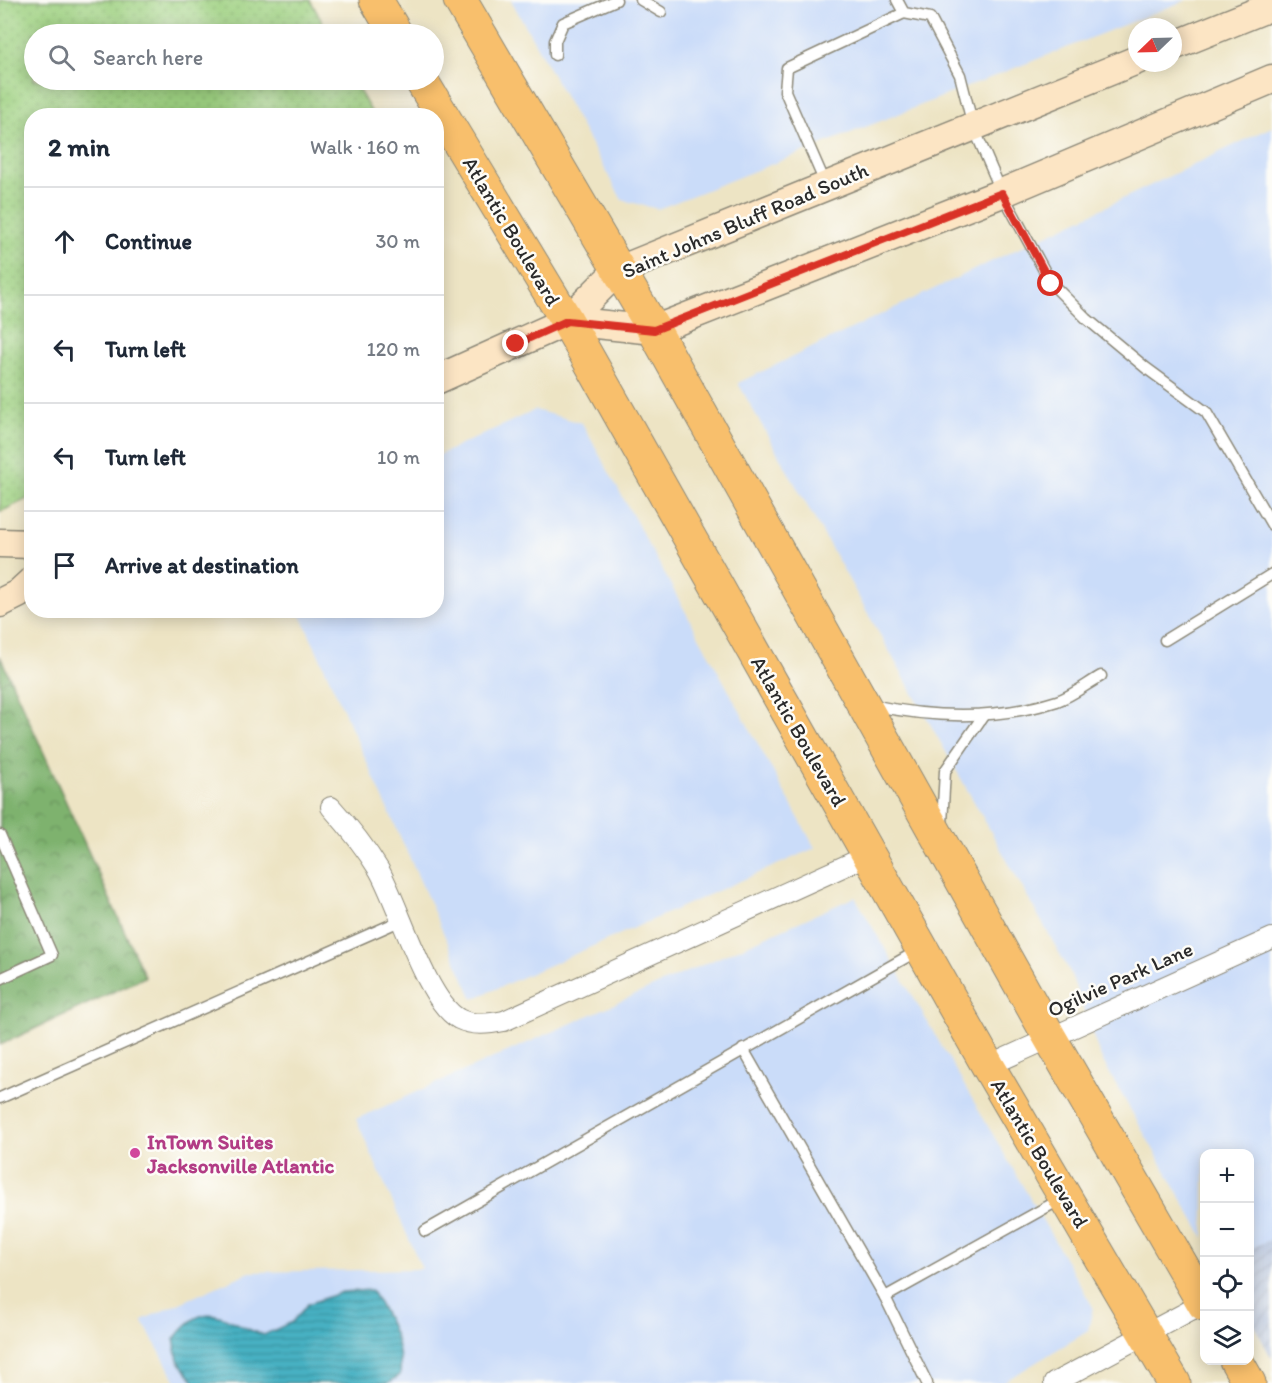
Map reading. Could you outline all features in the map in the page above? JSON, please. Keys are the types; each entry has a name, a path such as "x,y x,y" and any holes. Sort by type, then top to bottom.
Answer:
{"highway":[{"path":"376,0 390,24"},
{"path":"460,0 617,271 654,330 1049,1036 1200,1297"},
{"name":"Atlantic Boulevard","path":"427,90 438,108"},
{"name":"Atlantic Boulevard","path":"444,118 567,321 988,1066 1174,1383"},
{"path":"1239,1365 1249,1383"}],"main road":[{"path":"1182,42 1272,6"},
{"name":"Saint Johns Bluff Road South","path":"567,321 617,271 1128,64"},
{"path":"444,376 567,321 654,330 1002,193 1272,80"},
{"path":"0,543 24,544"},
{"path":"0,603 24,588"}],"street":[{"path":"331,807 354,834 379,871 439,1001 459,1019 481,1025 504,1021 869,855"},
{"name":"Ogilvie Park Lane","path":"988,1066 1049,1036 1272,938"},
{"path":"1054,1383 1200,1306"}],"lane":[{"path":"555,55 555,40 563,23 616,0"},
{"path":"641,0 660,12"},
{"path":"897,0 904,13"},
{"path":"826,186 785,91 787,68 904,13 930,18 960,75 973,126 1002,193 1051,284 1087,319 1146,368 1206,412 1272,525"},
{"path":"1165,640 1272,574"},
{"path":"863,703 909,713 983,716 1059,700 1101,676"},
{"path":"940,842 945,771 983,716"},
{"path":"0,835 52,955 0,979"},
{"path":"0,1098 402,920"},
{"path":"425,1231 922,948"},
{"path":"743,1049 885,1297 927,1383"},
{"path":"885,1297 1066,1196"}],"shaded area":[{"path":"511,0 1187,0 1141,18 1128,18 1128,23 658,209 622,200"},
{"path":"1272,127 1272,1239 1254,1247 1254,1149 1200,1149 1200,1231 1101,1058 1070,972 738,383"},
{"path":"535,410 582,423 815,848 473,999 302,618 444,618 444,453"},
{"path":"855,897 1093,1307 1088,1331 1002,1383 177,1383 142,1320 250,1272 422,1269 356,1119"},
{"path":"1272,1239 1272,1359 1254,1325 1254,1247"}],"green space":[{"path":"0,0 310,0 323,24 24,24 24,90 359,90 369,108 24,108 24,500 0,512"},
{"path":"0,656 145,977 0,1045"}],"water":[{"path":"371,1290 397,1341 400,1375 388,1383 195,1383 178,1360 174,1339 186,1325 197,1317 207,1314 217,1315 264,1335 292,1322 308,1304 342,1292"}],"place":[{"name":"InTown Suites Jacksonville Atlantic","path":"135,1153"}],"route":[{"path":"516,344 567,321 654,330 1002,193 1051,284"}]}
